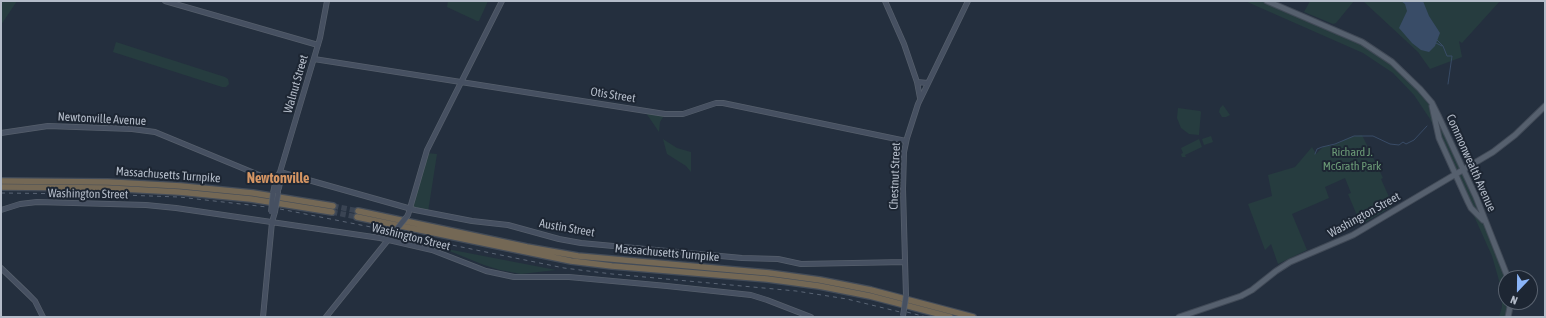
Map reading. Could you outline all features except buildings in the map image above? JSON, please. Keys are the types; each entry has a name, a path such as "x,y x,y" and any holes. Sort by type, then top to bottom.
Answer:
{"highway":[{"name":"Massachusetts Turnpike","path":"1,181 113,182 181,186 253,193 332,209 173,191 111,188 1,187"},
{"name":"Massachusetts Turnpike","path":"950,317 865,295 819,286 767,279 612,266 571,261 358,214 573,255 610,260 769,273 820,280 871,290 972,317 977,317"}],"main road":[{"path":"164,1 318,45"},
{"name":"Walnut Street","path":"263,317 272,222 270,218 273,212 276,182 318,45 323,27 327,1"},
{"path":"326,317 408,215 426,153 502,1"},
{"path":"885,1 906,49 920,98"},
{"name":"Chestnut Street","path":"903,316 906,296 903,189 904,152 906,141 911,121 920,98 968,1"},
{"name":"Commonwealth Avenue","path":"1267,1 1353,38 1373,49 1405,73 1432,103 1490,231 1505,270"},
{"name":"Otis Street","path":"314,59 673,115 719,102 906,141"},
{"path":"916,82 928,83"},
{"name":"Commonwealth Avenue","path":"1432,103 1440,138 1468,202 1471,208 1480,216 1490,231"},
{"name":"Washington Street","path":"1179,317 1242,296 1290,262 1353,235 1499,148 1545,106"},
{"name":"Newtonville Avenue","path":"1,133 48,126 151,131 170,137 276,182"},
{"name":"Walnut Street","path":"276,193 281,178 280,172"},
{"name":"Austin Street","path":"280,172 411,208 472,221 508,225 559,239 581,243 742,258 778,259 801,264 905,262"},
{"name":"Washington Street","path":"1,210 32,202 146,205 331,230 388,240 432,250 504,276 524,278 549,276 569,277 743,294 762,298 811,317"},
{"path":"1,268 35,301 43,317"}],"green space":[{"path":"1,1 17,1 1,25"},
{"path":"448,1 488,1 479,21 477,21 447,7"},
{"path":"1245,1 1267,1 1353,38 1384,55 1427,97 1471,187 1503,270 1498,270 1498,277 1492,256 1430,119 1414,95 1393,73 1363,53"},
{"path":"1310,1 1354,1 1336,23 1333,24 1304,12"},
{"path":"1363,1 1500,1 1462,43 1459,41 1462,57 1430,69 1418,52"},
{"path":"116,42 225,77 228,79 229,84 226,87 222,87 113,52"},
{"path":"1223,105 1230,115 1226,117 1222,117 1219,112"},
{"path":"1178,108 1201,112 1199,135 1189,134 1181,128 1177,118"},
{"path":"646,113 665,114 660,122 659,132"},
{"name":"Richard J. McGrath Park","path":"1362,135 1383,178 1381,179 1393,206 1361,225 1348,194 1351,193 1345,178 1325,187 1329,198 1292,214 1307,250 1278,264 1271,244 1265,250 1248,204 1272,196 1268,175 1295,167 1312,147 1316,154 1324,146 1332,146 1350,137"},
{"path":"1211,136 1213,142 1204,145 1202,139"},
{"path":"663,139 677,148 691,152 691,172 686,166 667,154"},
{"path":"1199,139 1202,147 1185,155 1186,157 1182,157 1181,154 1183,153 1181,148"},
{"path":"426,153 437,154 428,212 411,208"},
{"path":"442,248 556,270 521,274 500,270"},
{"path":"1501,310 1509,310 1508,317 1499,317"}],"water":[{"path":"1401,1 1423,1 1429,16 1440,33 1435,46 1429,52 1421,50 1412,43 1399,28 1407,11 1405,4"}],"waterway":[{"path":"1437,40 1443,46 1447,56 1452,56 1448,84"},
{"path":"1436,43 1442,46"},
{"path":"1315,154 1317,149 1335,144 1354,136 1373,136 1390,144 1399,145 1403,142 1406,144 1414,140 1427,126"}],"tunnel":[{"path":"333,206 358,211"},
{"path":"332,212 357,217"}],"railway":[{"path":"1,193 87,194"},
{"path":"93,194 179,197 267,207"},
{"path":"280,209 391,231"},
{"path":"398,234 564,268 612,274 796,291 847,299 900,312"},
{"path":"907,312 926,317"}],"district":[{"name":"Newtonville","path":"278,179"}]}
